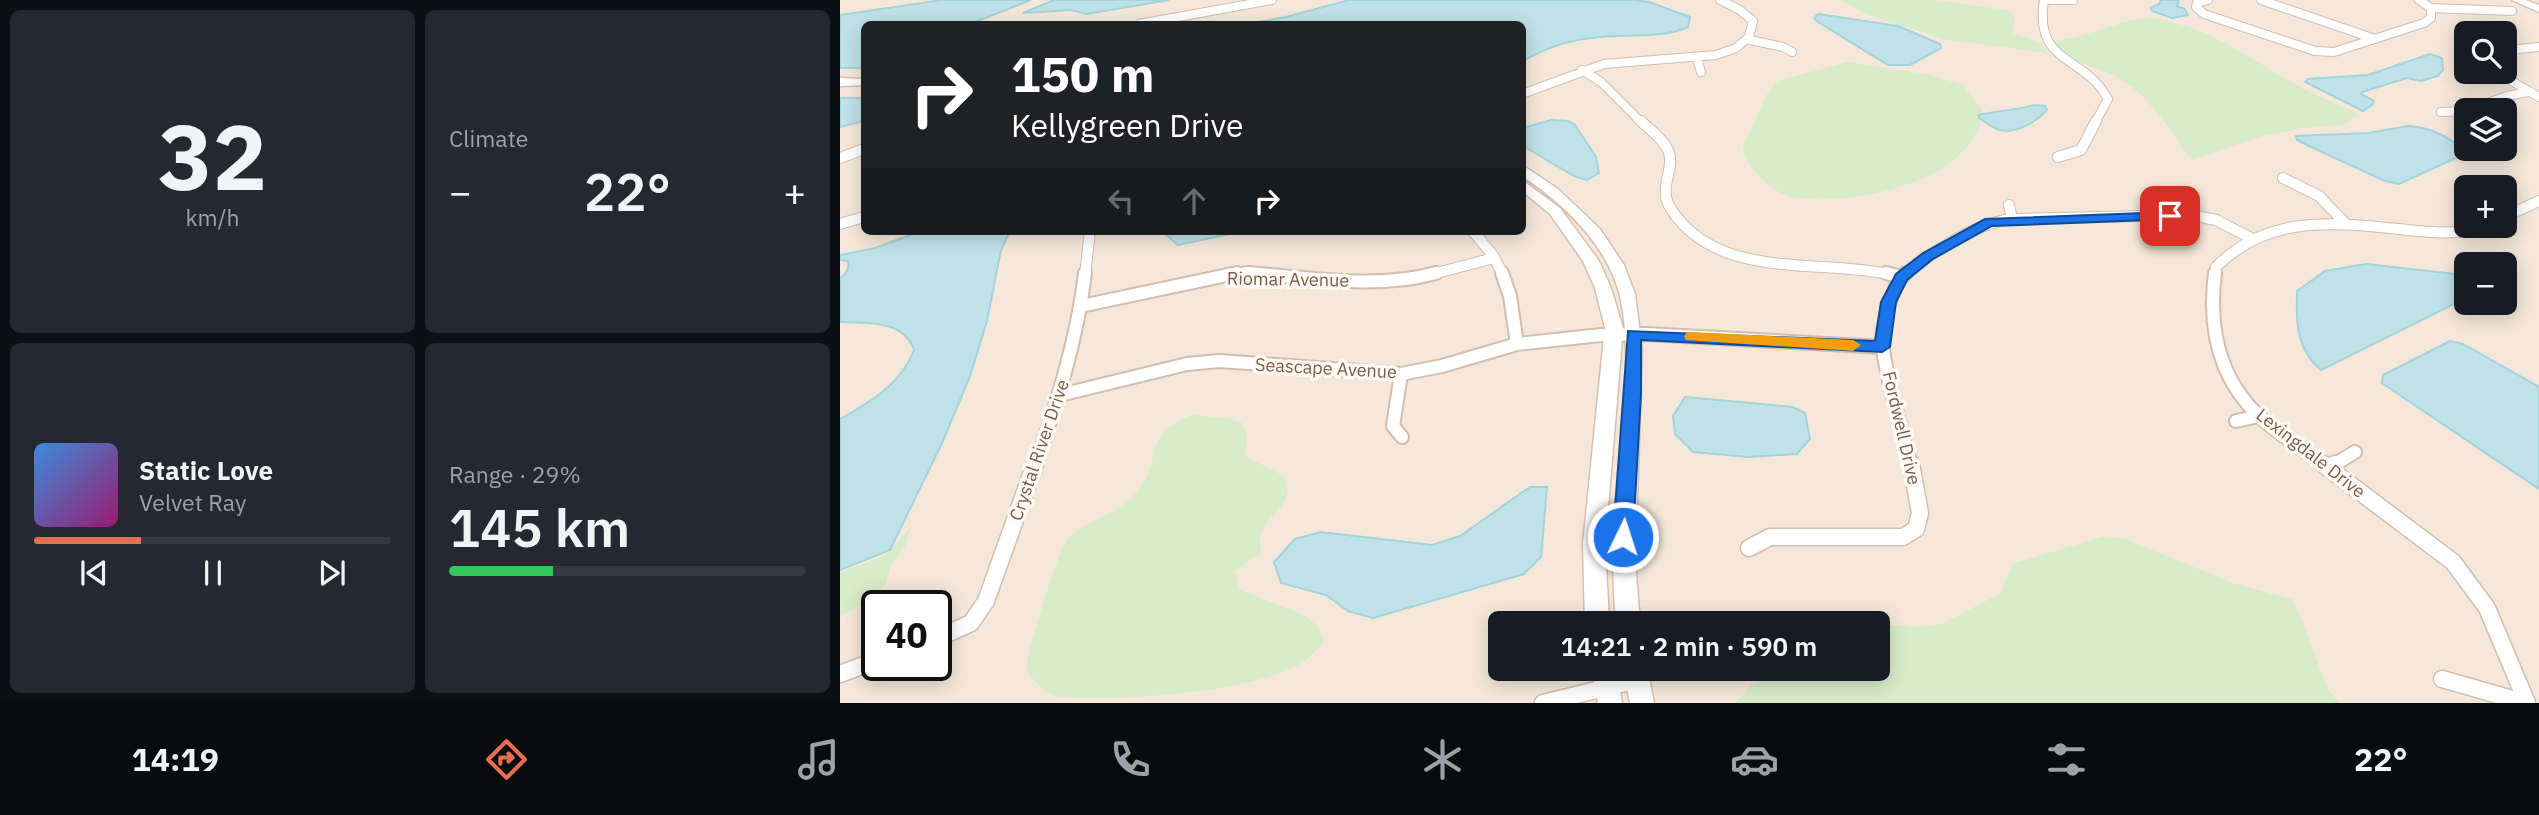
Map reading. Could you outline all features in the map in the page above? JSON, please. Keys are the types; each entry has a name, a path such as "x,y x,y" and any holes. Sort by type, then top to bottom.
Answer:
{"street":[{"path":"1158,21 1272,0"},
{"path":"1526,92 1582,70 1626,61 1697,59 1734,49 1750,40 1753,32 1752,21 1740,10 1720,0"},
{"path":"2058,157 2081,150 2108,99 2104,88 2065,61 2048,45 2041,29 2040,13 2044,0 2073,0"},
{"path":"2208,0 2197,3 2196,7 2204,13 2308,50 2334,52 2424,23 2431,19 2431,8"},
{"path":"2261,0 2375,39"},
{"path":"2419,0 2431,8 2512,12"},
{"path":"2517,0 2539,9"},
{"path":"1750,40 1783,47 1793,52"},
{"path":"2517,49 2539,47"},
{"path":"1697,59 1701,72"},
{"path":"1582,70 1601,82 1664,144 1671,155 1664,187 1669,207 1687,230 1717,248 1760,262 1868,269 1901,277 1928,256 1990,222 2012,219 2191,215 2216,220 2251,239"},
{"path":"840,82 861,82"},
{"path":"2515,84 2539,97"},
{"path":"2502,98 2528,92"},
{"path":"2441,112 2454,112"},
{"path":"840,158 861,150"},
{"path":"1526,172 1574,208 1596,234 1624,284 1633,335 1633,394 1622,574 1627,611"},
{"path":"2283,178 2309,187 2329,202 2346,224"},
{"path":"1526,187 1555,211 1591,261 1603,288 1614,335 1594,544 1597,611"},
{"path":"2517,211 2539,201"},
{"path":"2009,205 2012,219"},
{"path":"840,224 861,218"},
{"name":"Lexingdale Drive","path":"2454,233 2346,224 2285,229 2251,239 2216,267 2211,307 2218,349 2232,382 2259,416 2453,562 2487,608 2526,703"},
{"name":"Crystal River Drive","path":"952,632 971,623 986,601 1060,395 1081,306 1090,235"},
{"path":"1476,235 1494,258 1512,295 1517,344"},
{"name":"Riomar Avenue","path":"1081,306 1240,274 1387,282 1411,280 1494,258"},
{"name":"Fordwell Drive","path":"1749,548 1770,537 1903,537 1916,529 1920,513 1916,486 1882,347 1889,302 1901,277"},
{"name":"Seascape Avenue","path":"1060,395 1187,365 1219,361 1401,373 1442,366 1517,344 1614,335 1882,347"},
{"path":"1401,373 1393,426 1402,437"},
{"path":"2236,421 2259,416"},
{"path":"2328,468 2355,452"},
{"path":"840,674 861,666"},
{"path":"2442,679 2526,703"},
{"path":"1543,703 1607,686 1638,684"}],"shaded area":[{"path":"840,0 2539,0 2539,703 840,703"}],"green space":[{"path":"1839,0 1936,0 2006,10 2015,15 2013,33 2040,42 2048,53 1947,40 1868,15"},
{"path":"2148,18 2169,21 2208,35 2300,87 2360,114 2341,125 2262,136 2192,160 2138,92 2115,76 2073,59 2054,41"},
{"path":"1848,62 1931,75 1963,85 1982,109 1975,134 1959,155 1936,172 1907,184 1845,198 1816,199 1781,193 1757,174 1743,152 1744,143 1763,101 1770,89 1780,80"},
{"path":"1193,415 1241,422 1247,435 1245,456 1284,476 1287,487 1284,503 1264,527 1260,538 1261,553 1235,571 1240,590 1306,616 1317,626 1324,642 1305,661 1283,672 1219,688 1108,698 1077,698 1050,694 1026,671 1047,590 1066,541 1072,534 1129,500 1145,481 1159,439 1165,431 1176,422"},
{"path":"912,525 905,546 890,567 886,585 880,590 861,590 861,605 840,617 840,572 887,555"},
{"path":"2104,536 2125,539 2233,583 2294,600 2328,690 2340,703 1736,703 1755,681 1890,681 1890,625 1919,627 1944,623 2001,593 2012,564"}],"water":[{"path":"942,0 1031,0 978,21 861,21 861,68 840,68 840,15"},
{"path":"1054,0 1169,0 1087,14 1071,10 1023,13"},
{"path":"1349,0 1633,0 1649,2 1690,17 1688,27 1678,31 1580,40 1551,48 1526,60 1526,21 1264,21"},
{"path":"2161,0 2179,0 2177,6 2185,9 2188,15 2172,18 2152,11 2151,8"},
{"path":"1818,14 1898,26 1940,44 1941,48 1910,65 1888,65 1818,22 1814,18"},
{"path":"2430,54 2442,58 2443,70 2438,76 2421,81 2407,78 2362,92 2361,94 2374,101 2363,111 2305,82 2308,79 2368,75"},
{"path":"840,98 861,98 861,122 840,127"},
{"path":"2034,105 2045,106 2047,110 2032,122 2013,130 1997,129 1979,118 1979,115 1986,113"},
{"path":"1551,120 1568,121 1575,125 1596,157 1599,173 1587,180 1574,176 1526,148 1526,127"},
{"path":"2408,126 2424,129 2440,134 2454,143 2454,159 2399,184 2385,181 2309,146 2297,140 2296,136 2368,133"},
{"path":"910,235 1008,235 1001,250 987,321 970,376 943,441 890,550 840,570 840,419 884,391 901,373 914,350 909,340 894,328 873,323 840,322 840,278 847,271 848,261 840,260 840,255 875,248"},
{"path":"1166,235 1225,235 1178,245"},
{"path":"2366,264 2454,274 2454,304 2321,370 2302,344 2298,324 2297,291 2325,271"},
{"path":"2450,341 2463,344 2539,387 2539,489 2382,383 2383,375"},
{"path":"1685,397 1793,407 1805,413 1810,439 1797,454 1748,457 1693,452 1675,434 1673,416"},
{"path":"1530,487 1547,487 1541,557 1524,574 1373,618 1348,611 1326,595 1281,583 1274,562 1295,539 1321,532 1432,545 1460,536"}],"slow traffic":[{"path":"1691,337 1853,345"}],"route":[{"path":"1623,537 1633,394 1633,335 1882,347 1889,302 1901,277 1928,256 1990,222 2012,219 2170,216"}]}
